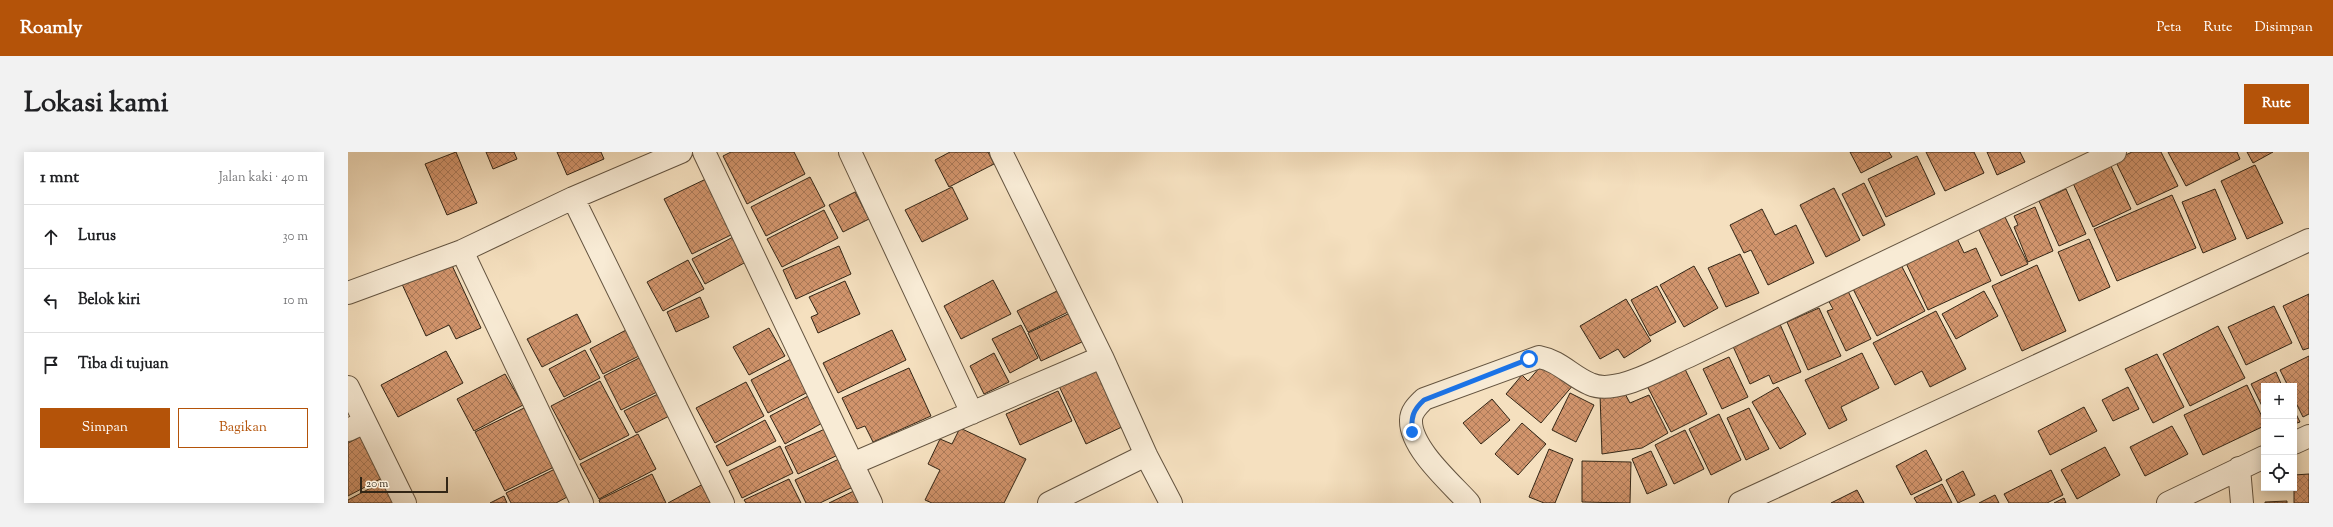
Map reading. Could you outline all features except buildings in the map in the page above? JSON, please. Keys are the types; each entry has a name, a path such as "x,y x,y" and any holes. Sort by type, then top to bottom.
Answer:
{"street":[{"path":"348,293 462,251 573,198 681,152"},
{"path":"704,152 871,503"},
{"path":"850,152 972,413"},
{"path":"1001,152 1102,357 1146,455 1171,503"},
{"path":"1469,503 1419,447 1412,432 1411,418 1415,408 1424,400 1539,357 1551,359 1597,387 1617,387 1689,356 2115,152"},
{"path":"573,198 723,503"},
{"path":"1740,503 2309,240"},
{"path":"462,251 582,503"},
{"path":"852,464 1102,357"},
{"path":"348,387 356,426 406,503"},
{"path":"2297,442 2309,436"},
{"path":"1049,503 1146,455"},
{"path":"2168,503 2261,458"},
{"path":"2239,468 2242,503"}],"route":[{"path":"1412,432 1411,418 1415,408 1424,400 1529,359"}]}
